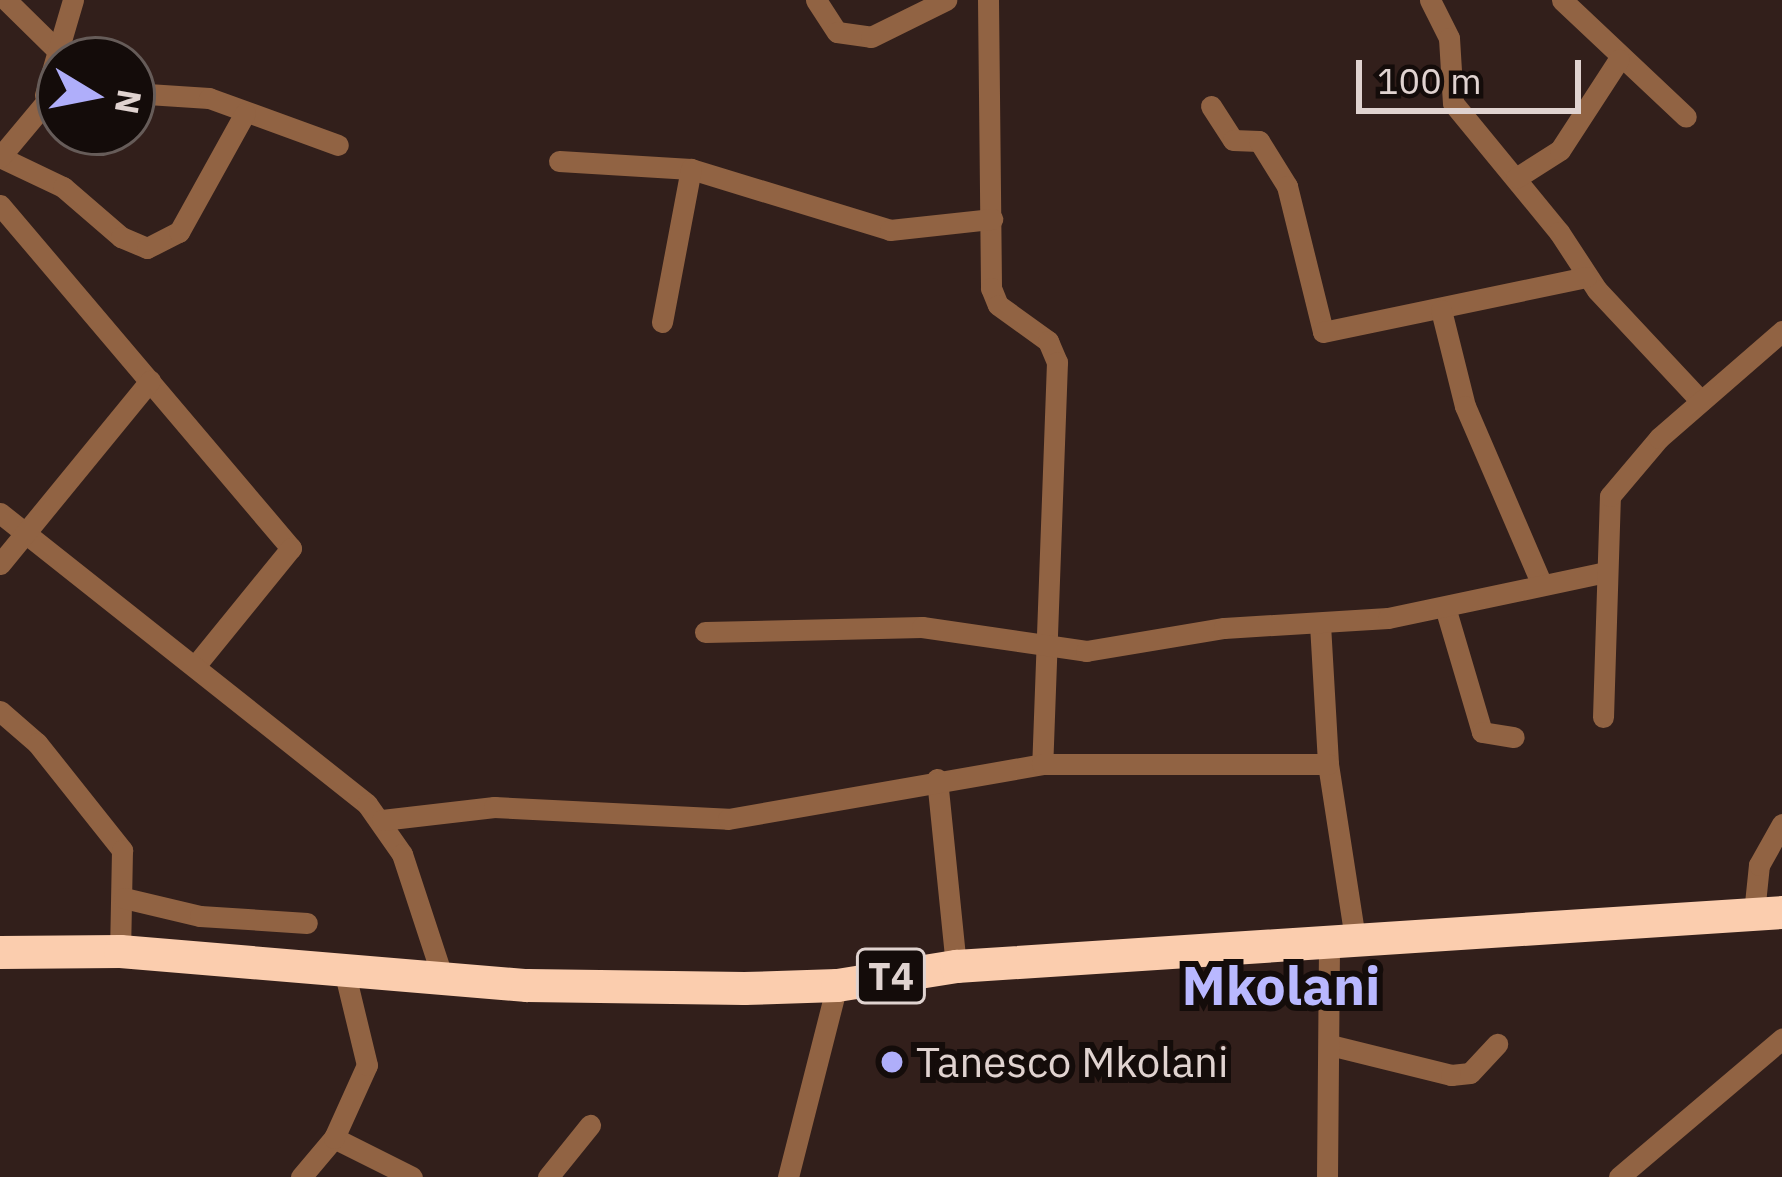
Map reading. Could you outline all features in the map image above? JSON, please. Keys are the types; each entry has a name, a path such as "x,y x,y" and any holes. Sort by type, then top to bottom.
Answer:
{"highway":[{"name":"T4","path":"0,952 120,951 443,979 643,990 837,985 956,966 1773,917"}],"street":[{"path":"6,0 43,36"},
{"path":"61,36 73,0"},
{"path":"816,0 837,32 871,37 946,0"},
{"path":"988,0 991,288 998,305 1048,341 1057,362 1059,464 1042,650 1042,764"},
{"path":"1430,0 1449,38 1450,99 1516,178 1586,278 1701,401"},
{"path":"1562,0 1619,59 1686,117"},
{"path":"1516,178 1560,150 1619,59"},
{"path":"156,94 197,95 338,146"},
{"path":"1211,106 1233,140 1259,141 1287,187 1323,332 1586,278"},
{"path":"36,112 0,157 63,188 121,237 147,248 179,232 245,113"},
{"path":"559,161 691,169 890,230 992,219"},
{"path":"662,322 691,169"},
{"path":"0,205 291,548 195,666"},
{"path":"1441,310 1465,406 1540,580"},
{"path":"1603,716 1602,573 1619,478 1775,339 1782,367"},
{"path":"0,564 150,381"},
{"path":"0,513 382,820 402,854 443,979"},
{"path":"705,632 922,627 1042,650 1320,624 1445,607 1540,580 1602,573"},
{"path":"1445,607 1481,732 1514,736"},
{"path":"1320,624 1342,946 1330,1045 1327,1177"},
{"path":"0,711 38,743 117,841 124,898 120,951"},
{"path":"382,820 494,807 728,819 1042,764 1328,764"},
{"path":"937,779 956,966"},
{"path":"1773,917 1759,865 1782,824"},
{"path":"124,898 200,916 308,923"},
{"path":"301,1177 334,1138 367,1065 344,970"},
{"path":"788,1177 837,985"},
{"path":"1618,1177 1782,1039"},
{"path":"1330,1045 1451,1076 1470,1073 1497,1044"},
{"path":"548,1177 590,1125"},
{"path":"334,1138 412,1177"}],"place":[{"name":"Tanesco Mkolani","path":"892,1062"}],"district":[{"name":"Mkolani","path":"1281,985"}]}
